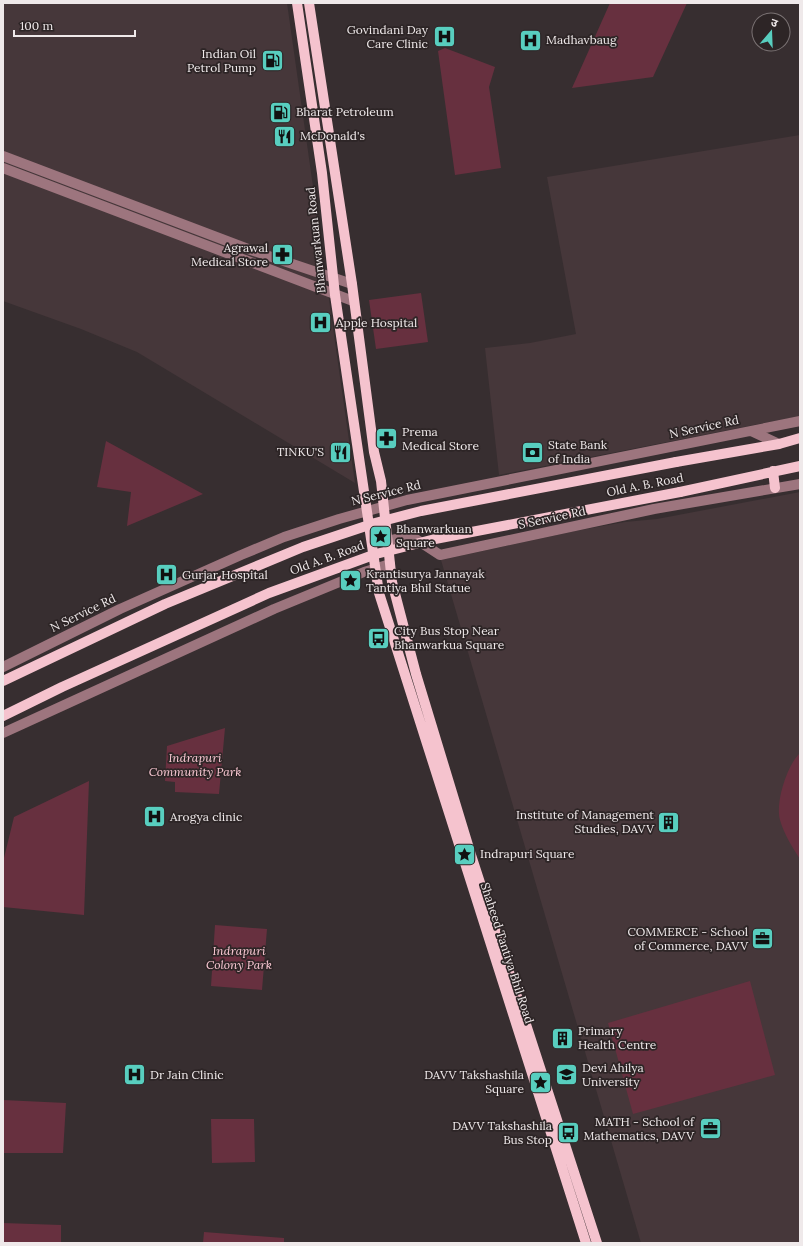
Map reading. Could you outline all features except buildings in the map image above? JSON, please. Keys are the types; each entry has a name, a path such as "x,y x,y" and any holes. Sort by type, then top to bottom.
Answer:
{"main road":[{"name":"Bhanwarkuan Road","path":"298,3 335,295 374,568 379,593 404,670"},
{"path":"309,3 352,284 353,301 383,506 392,582 416,674 467,855 597,1243"},
{"name":"Old A. B. Road","path":"3,681 187,595 303,547 375,523 421,511 676,462 779,444 800,438"},
{"name":"Old A. B. Road","path":"3,716 69,683 269,593 376,554 435,539 680,492 800,466"},
{"path":"772,471 775,488"},
{"name":"Shaheed Tantiya Bhil Road","path":"404,670 467,855 586,1243"}],"street":[{"path":"3,156 202,232 352,284"},
{"path":"3,168 353,301"},
{"name":"N Service Rd","path":"3,667 120,609 241,555 284,537 366,511 383,506 800,421"},
{"path":"751,431 779,444"},
{"name":"S Service Rd","path":"387,541 411,536 440,555 654,509 800,484"},
{"path":"3,733 274,609 374,568 390,564"}],"shaded area":[{"path":"3,3 287,3 355,483 137,352 81,329 3,301"},
{"path":"800,135 800,416 499,475 485,348 530,343 576,334 547,177"},
{"path":"800,492 800,1243 641,1243 441,560 575,531 625,522 657,519"}],"green space":[{"path":"610,3 687,3 653,77 572,88"},
{"path":"445,48 495,67 489,87 501,168 455,175 438,51"},
{"path":"421,293 428,342 376,349 369,300"},
{"path":"106,441 203,494 127,526 131,492 97,487"},
{"name":"Indrapuri Community Park","path":"225,728 219,794 175,792 175,782 165,781 167,746"},
{"path":"800,753 800,859 791,845 780,820 779,804 787,775 795,759"},
{"path":"89,781 84,915 3,907 3,862 14,817"},
{"name":"Indrapuri Colony Park","path":"215,925 267,929 262,990 211,986"},
{"path":"750,981 775,1075 633,1114 608,1023"},
{"path":"3,1100 66,1103 63,1153 3,1153"},
{"path":"211,1119 254,1119 255,1162 212,1163"},
{"path":"3,1223 61,1225 61,1243 3,1243"},
{"path":"204,1232 284,1238 284,1243 203,1243"}],"place":[{"name":"Govindani Day Care Clinic","path":"444,37"},
{"name":"Madhavbaug","path":"531,40"},
{"name":"Indian Oil Petrol Pump","path":"272,61"},
{"name":"Bharat Petroleum","path":"280,112"},
{"name":"McDonald's","path":"284,136"},
{"name":"Agrawal Medical Store","path":"283,255"},
{"name":"Apple Hospital","path":"320,323"},
{"name":"Prema Medical Store","path":"386,439"},
{"name":"TINKU'S","path":"340,452"},
{"name":"State Bank of India","path":"532,452"},
{"name":"Bhanwarkuan Square","path":"381,536"},
{"name":"Gurjar Hospital","path":"167,575"},
{"name":"Krantisurya Jannayak Tantiya Bhil Statue","path":"350,581"},
{"name":"City Bus Stop Near Bhanwarkua Square","path":"379,638"},
{"name":"Arogya clinic","path":"154,817"},
{"name":"Institute of Management Studies, DAVV","path":"669,822"},
{"name":"Indrapuri Square","path":"465,854"},
{"name":"COMMERCE - School of Commerce, DAVV","path":"763,939"},
{"name":"Primary Health Centre","path":"562,1038"},
{"name":"Dr Jain Clinic","path":"134,1075"},
{"name":"Devi Ahilya University","path":"566,1075"},
{"name":"DAVV Takshashila Square","path":"540,1082"},
{"name":"MATH - School of Mathematics, DAVV","path":"710,1129"},
{"name":"DAVV Takshashila Bus Stop","path":"568,1133"}]}
